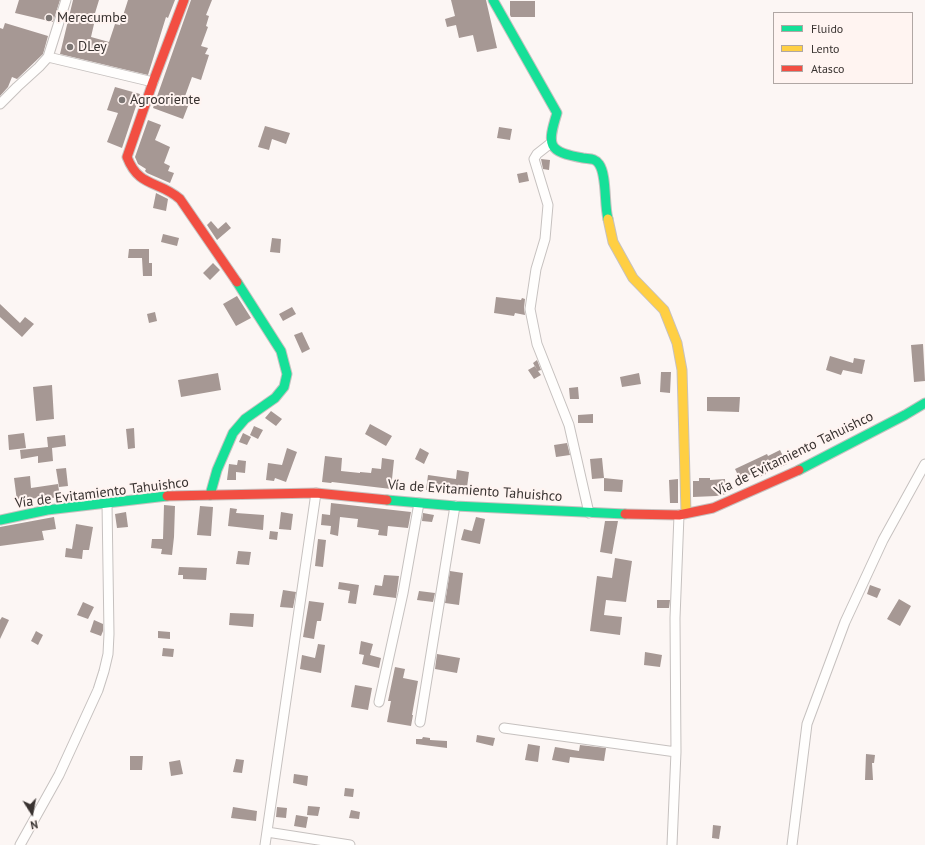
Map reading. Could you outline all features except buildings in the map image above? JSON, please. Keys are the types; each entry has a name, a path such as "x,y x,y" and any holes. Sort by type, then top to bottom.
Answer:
{"street":[{"path":"0,104 48,57 66,0"},
{"path":"184,0 127,157 129,165 141,179 156,187 171,191 180,199 243,291 281,351 287,374 284,387 275,398 245,419 233,433 219,464 210,495"},
{"path":"493,0 556,110 557,117 550,133 551,143 557,151 584,158 592,158 599,163 603,172 606,211 613,242 634,278 664,310 677,343 682,370 683,514 675,618 676,752 672,845"},
{"path":"48,57 153,82"},
{"path":"551,143 537,154 534,159 548,205 545,239 536,269 530,309 537,344 569,425 589,513"},
{"name":"Vía de Evitamiento Tahuishco","path":"0,520 46,510 162,496 316,493 455,506 589,513 683,514 713,508 793,473 905,415 925,403"},
{"path":"792,845 807,724 845,622 882,540 925,464"},
{"path":"265,845 316,493"},
{"path":"20,845 59,775 98,690 104,671 108,654 109,634 107,503"},
{"path":"379,702 403,593 419,503"},
{"path":"420,722 455,506"},
{"path":"504,728 676,752"},
{"path":"267,832 350,845"}],"traffic: fast":[{"path":"493,0 557,113 551,140 556,150 571,156 592,159 596,161 602,169 608,219"},
{"path":"210,495 217,470 233,433 245,419 275,398 284,387 287,374 281,351 237,282"},
{"path":"799,470 905,415 925,403"},
{"path":"0,520 47,510 167,496"},
{"path":"387,500 455,506 625,514"}],"traffic: slow":[{"path":"608,219 613,242 633,278 664,310 677,343 682,370 686,513"}],"traffic: jam":[{"path":"184,0 127,157 137,174 143,179 172,193 180,199 237,282"},
{"path":"625,514 679,515 713,508 799,470"},
{"path":"167,496 316,493 387,500"}],"place":[{"name":"Merecumbe","path":"49,18"},
{"name":"DLey","path":"70,47"},
{"name":"Agrooriente","path":"122,100"}]}
